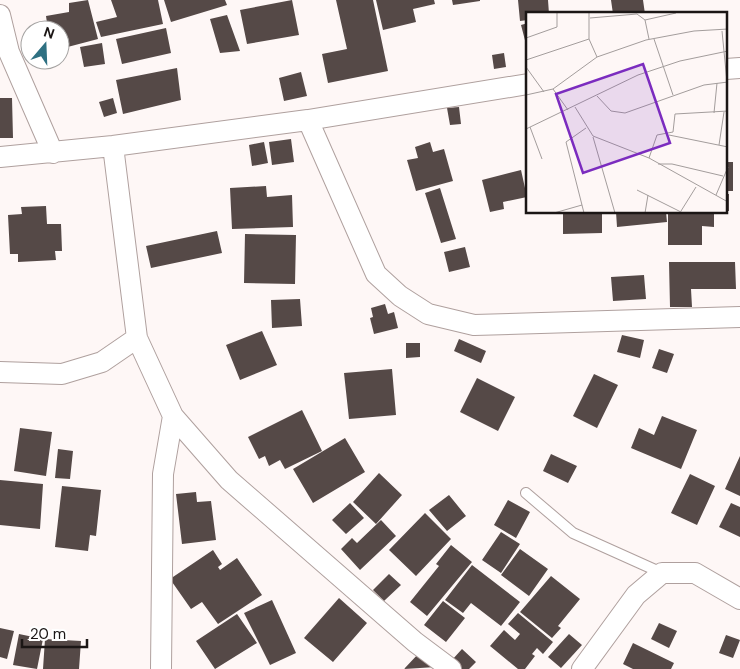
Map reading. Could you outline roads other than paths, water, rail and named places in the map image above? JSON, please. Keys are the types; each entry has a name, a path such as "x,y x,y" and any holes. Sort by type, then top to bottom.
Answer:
{"street":[{"path":"0,15 9,52 53,153"},
{"path":"0,157 113,146 308,120 526,84"},
{"path":"308,120 376,274 400,296 428,314 474,325 740,316"},
{"path":"113,146 137,338 173,416 228,480 415,642 451,669"},
{"path":"0,372 62,374 102,362 137,338"},
{"path":"161,669 163,474 173,416"},
{"path":"582,669 636,595 662,573 695,573 740,599"}],"lane":[{"path":"526,493 573,533 662,573"}]}
